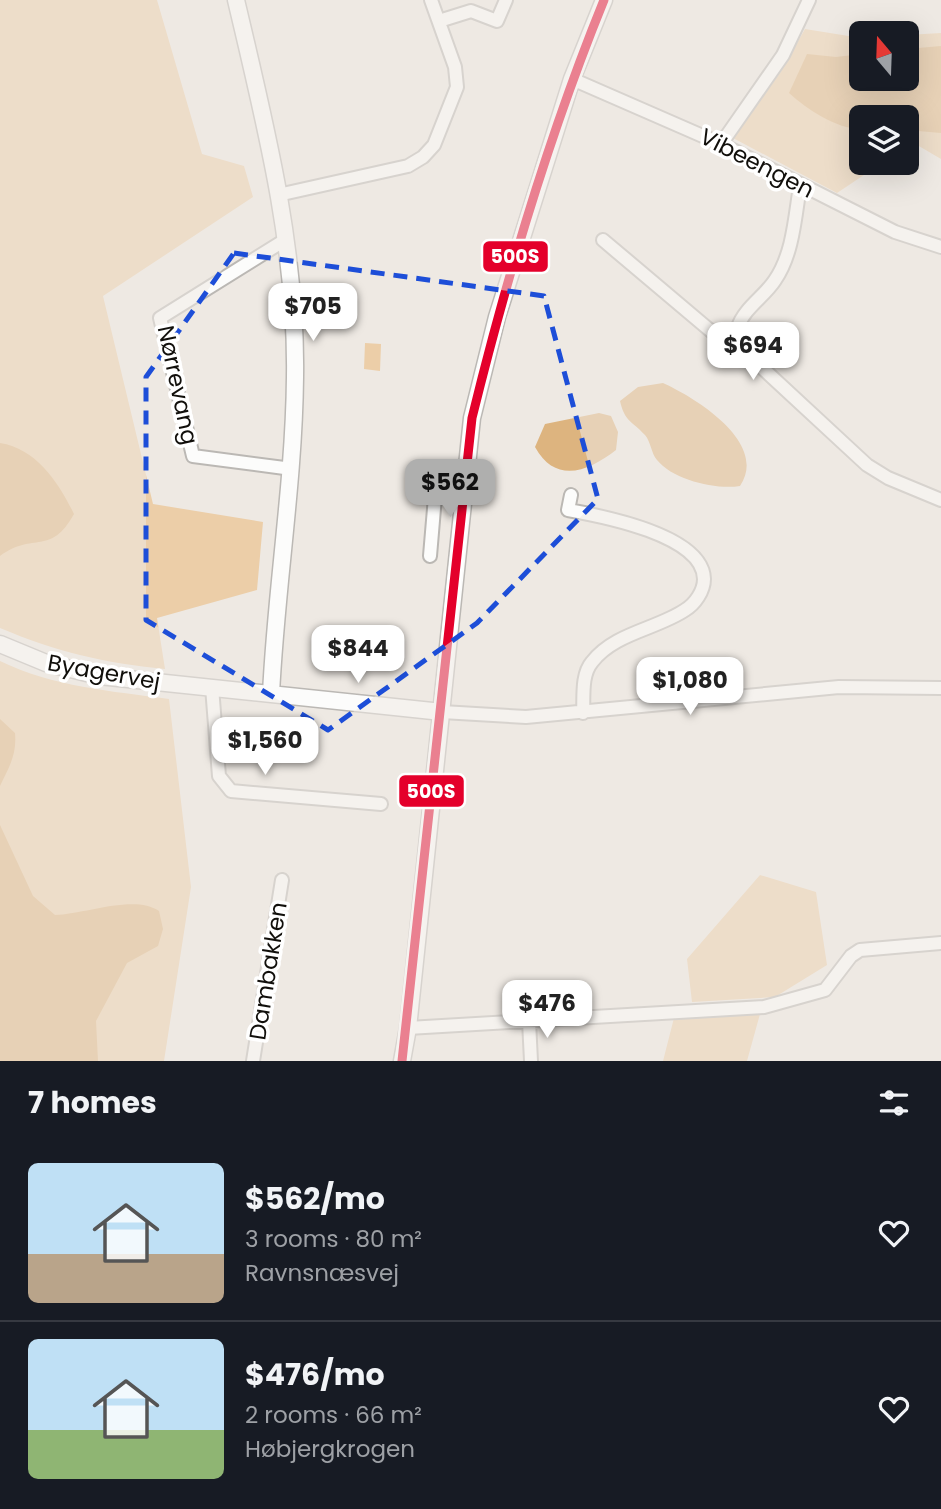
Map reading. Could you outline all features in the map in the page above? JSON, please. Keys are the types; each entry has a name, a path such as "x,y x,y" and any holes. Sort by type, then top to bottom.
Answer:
{"street":[{"path":"236,0 278,195 293,310 295,375 292,469 271,694"},
{"path":"278,195 408,166 424,157 434,145 457,88 455,67 431,0"},
{"path":"439,21 471,11 497,21 506,0"},
{"path":"404,1057 472,418 496,317 572,79 604,0"},
{"path":"721,144 782,55 810,0"},
{"name":"Vibeengen","path":"572,79 721,144 895,232 941,247"},
{"path":"800,186 783,264 775,280 743,318 737,335 745,352 867,465 888,478 941,500"},
{"name":"Nørrevang","path":"285,240 160,318 192,456 292,469"},
{"path":"603,240 712,332 737,335"},
{"path":"430,556 437,472 465,477"},
{"path":"571,495 568,510 640,528 691,553 699,562 704,583 698,597 686,610 600,653 586,674 583,713"},
{"name":"Byagervej","path":"0,644 46,663 99,676 442,712"},
{"path":"442,712 526,717 583,713 731,695 826,688 887,685 941,688"},
{"path":"212,687 219,776 231,791 381,804"},
{"name":"Dambakken","path":"253,1061 282,880"},
{"path":"408,1028 764,1007 825,990 851,956 860,950 941,943"},
{"path":"529,1021 531,1061"}],"highlighted area":[{"path":"234,253 544,296 598,499 477,623 328,730 146,620 146,377"}],"shaded area":[{"path":"0,0 157,0 202,154 244,166 253,197 103,296 153,504 263,522 257,590 157,618 165,669 81,655 41,644 0,628"},
{"path":"805,29 849,36 849,91 919,91 919,34 941,33 941,159 919,146 919,105 849,105 849,175 864,175 837,193 733,138 780,73"},
{"path":"941,46 941,133 919,131 919,105 849,105 849,128 832,122 789,93 807,54 849,55 849,91 919,91 919,48"},
{"path":"365,343 381,344 380,371 364,369"},
{"path":"663,383 710,411 737,438 745,454 746,470 740,486 696,482 673,473 657,460 645,435 626,417 620,401 638,387"},
{"path":"599,413 611,416 618,432 616,450 595,464 573,471 563,470 543,459 535,447 545,424"},
{"path":"0,443 25,452 36,460 54,479 74,514 65,527 49,540 23,545 0,556"},
{"path":"0,661 20,670 62,682 169,699 191,887 164,1061 0,1061"},
{"path":"0,719 15,733 15,748 0,786"},
{"path":"0,825 33,896 55,915 137,904 159,911 163,929 158,946 127,963 96,1021 98,1061 0,1061"},
{"path":"760,875 816,892 827,965 775,997 692,1002 687,959"},
{"path":"760,1014 747,1061 663,1061 674,1018"}],"transit line":[{"name":"500S","path":"402,1061 472,418 530,206 565,102 604,0"}]}
